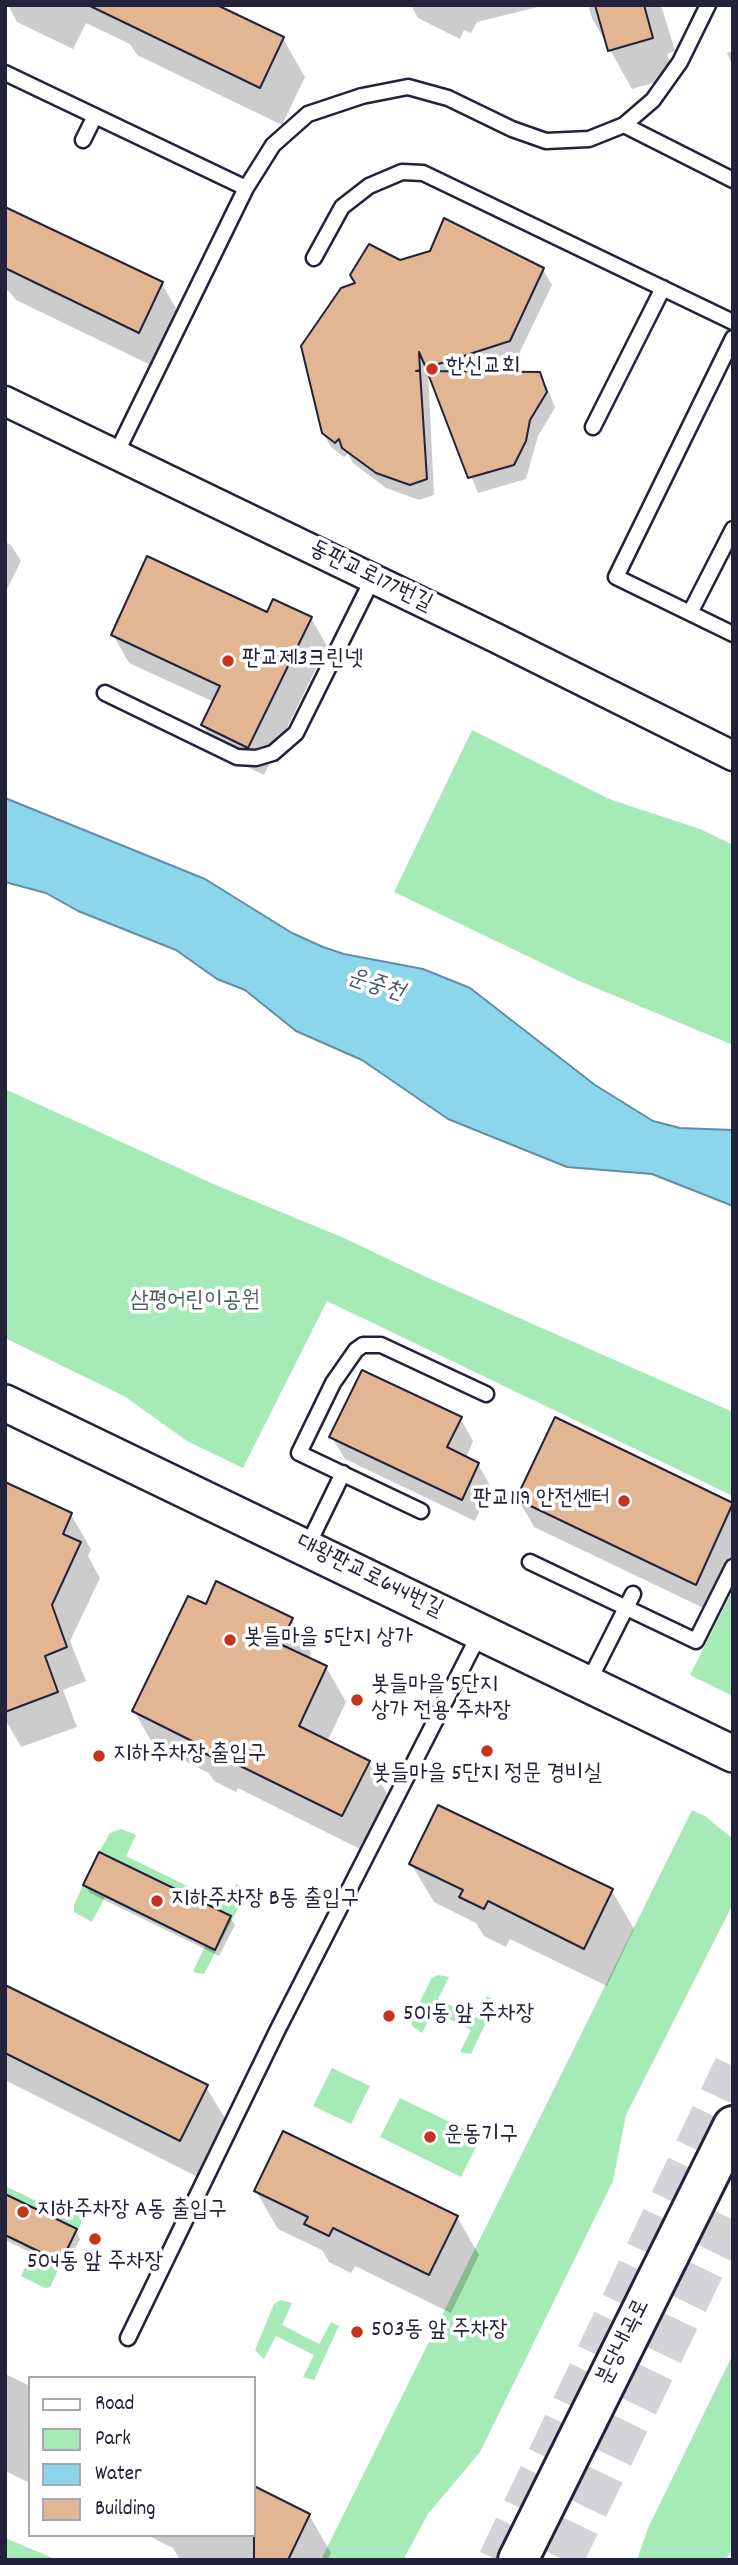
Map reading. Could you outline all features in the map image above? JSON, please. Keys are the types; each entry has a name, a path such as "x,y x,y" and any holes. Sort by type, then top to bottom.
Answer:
{"main road":[{"name":"분당내곡로","path":"518,2560 733,2126"}],"street":[{"name":"동판교로177번길","path":"5,401 733,757"},
{"name":"대왕판교로644번길","path":"5,1403 733,1755"}],"lane":[{"path":"116,454 246,188 273,145 308,114 362,96 408,87 448,98 512,129 546,141 589,139 624,125 653,100 680,62 708,5"},
{"path":"5,73 246,188"},
{"path":"83,140 95,116"},
{"path":"624,125 733,180"},
{"path":"314,258 342,207 369,186 401,172 424,173 733,322"},
{"path":"593,427 663,288"},
{"path":"733,338 616,577 733,634"},
{"path":"690,613 733,529"},
{"path":"105,693 237,757 256,758 273,753 296,733 373,580"},
{"path":"421,1511 299,1453 344,1363 363,1345 390,1348 486,1394"},
{"path":"306,1548 343,1473"},
{"path":"530,1562 696,1641 733,1567"},
{"path":"587,1684 633,1594"},
{"path":"128,2338 278,2029 481,1632"}],"green space":[{"path":"472,730 609,799 700,829 733,845 733,1045 577,980 394,892"},
{"name":"삼평어린이공원","path":"5,1089 218,1186 344,1238 426,1277 733,1412 733,1496 327,1301 243,1468 187,1441 124,1396 5,1338"},
{"path":"733,1590 733,1696 690,1675"},
{"path":"692,1810 705,1816 733,1839 733,1904 626,2115 613,2181 480,2452 428,2514 403,2560 321,2560"},
{"path":"121,1829 136,1835 126,1856 226,1905 236,1884 245,1888 246,1893 204,1974 193,1972 205,1946 105,1897 92,1922 74,1912 74,1905 83,1885 215,1949 231,1916 99,1852 110,1833"},
{"path":"438,1975 449,1977 438,1999 476,2018 487,1996 496,2001 471,2054 460,2052 471,2030 433,2011 422,2033 412,2026 412,2019 431,1979"},
{"path":"332,2068 370,2086 351,2124 313,2106"},
{"name":"운동기구","path":"400,2098 481,2137 461,2177 380,2137"},
{"path":"5,2186 72,2218 82,2197 91,2203 50,2287 45,2288 21,2276 33,2251 5,2235 61,2262 77,2229 5,2195"},
{"path":"281,2300 292,2303 282,2325 319,2344 331,2322 339,2326 314,2380 303,2377 314,2355 276,2336 264,2359 255,2350 274,2304"},
{"path":"733,2354 733,2547 726,2560 637,2560 648,2528"},
{"path":"5,2538 48,2556 56,2560 5,2560"}],"water":[{"name":"운중천","path":"5,798 205,879 292,933 323,947 344,954 423,969 470,988 595,1085 653,1121 680,1128 733,1130 733,1206 652,1174 567,1167 448,1119 362,1060 296,1031 245,990 217,979 176,950 78,911 46,893 5,882"}],"building":[{"path":"88,5 217,5 284,37 260,88"},
{"path":"595,5 644,5 653,38 608,51"},
{"path":"5,207 163,282 139,333 5,268"},
{"path":"444,218 544,268 510,341 426,368 419,352 420,370 416,371 420,371 427,479 410,485 376,473 342,448 339,439 335,443 322,433 301,346 341,288 355,283 350,275 369,244 400,260 430,251"},
{"path":"427,371 540,372 547,392 530,420 526,441 514,465 468,478"},
{"name":"판교제3크린넷","path":"147,556 267,612 273,599 312,617 248,748 201,725 220,686 111,635"},
{"path":"362,1370 462,1417 447,1447 479,1463 462,1500 329,1437"},
{"name":"판교119 안전센터","path":"555,1417 733,1503 696,1585 516,1499"},
{"path":"5,1482 72,1513 63,1534 81,1542 52,1605 67,1647 45,1656 58,1692 5,1712"},
{"path":"216,1581 293,1618 280,1644 327,1666 299,1726 370,1761 342,1816 218,1755 216,1759 192,1747 194,1742 132,1711 188,1596 206,1604"},
{"path":"438,1805 613,1889 584,1949 488,1901 484,1909 459,1897 463,1890 409,1864"},
{"name":"지하주차장 B동 출입구","path":"99,1852 231,1916 215,1950 83,1885"},
{"path":"5,1985 208,2085 180,2141 5,2053"},
{"path":"283,2131 458,2216 429,2275 333,2228 329,2236 304,2224 308,2217 254,2191"},
{"name":"지하주차장 A동 출입구","path":"5,2194 77,2229 61,2262 5,2235"},
{"path":"256,2487 310,2514 288,2560 254,2560"}],"tunnel":[{"path":"497,2560 733,2066"},
{"path":"564,2560 733,2212"}],"place":[{"name":"한신교회","path":"432,369"},
{"name":"판교제3크린넷","path":"228,661"},
{"name":"판교119 안전센터","path":"624,1501"},
{"name":"봇들마을 5단지 상가","path":"230,1640"},
{"name":"봇들마을 5단지 상가 전용 주차장","path":"357,1700"},
{"name":"봇들마을 5단지 정문 경비실","path":"487,1751"},
{"name":"지하주차장 출입구","path":"99,1756"},
{"name":"지하주차장 B동 출입구","path":"157,1901"},
{"name":"501동 앞 주차장","path":"389,2016"},
{"name":"운동기구","path":"430,2137"},
{"name":"지하주차장 A동 출입구","path":"23,2212"},
{"name":"504동 앞 주차장","path":"95,2239"},
{"name":"503동 앞 주차장","path":"357,2332"}]}
